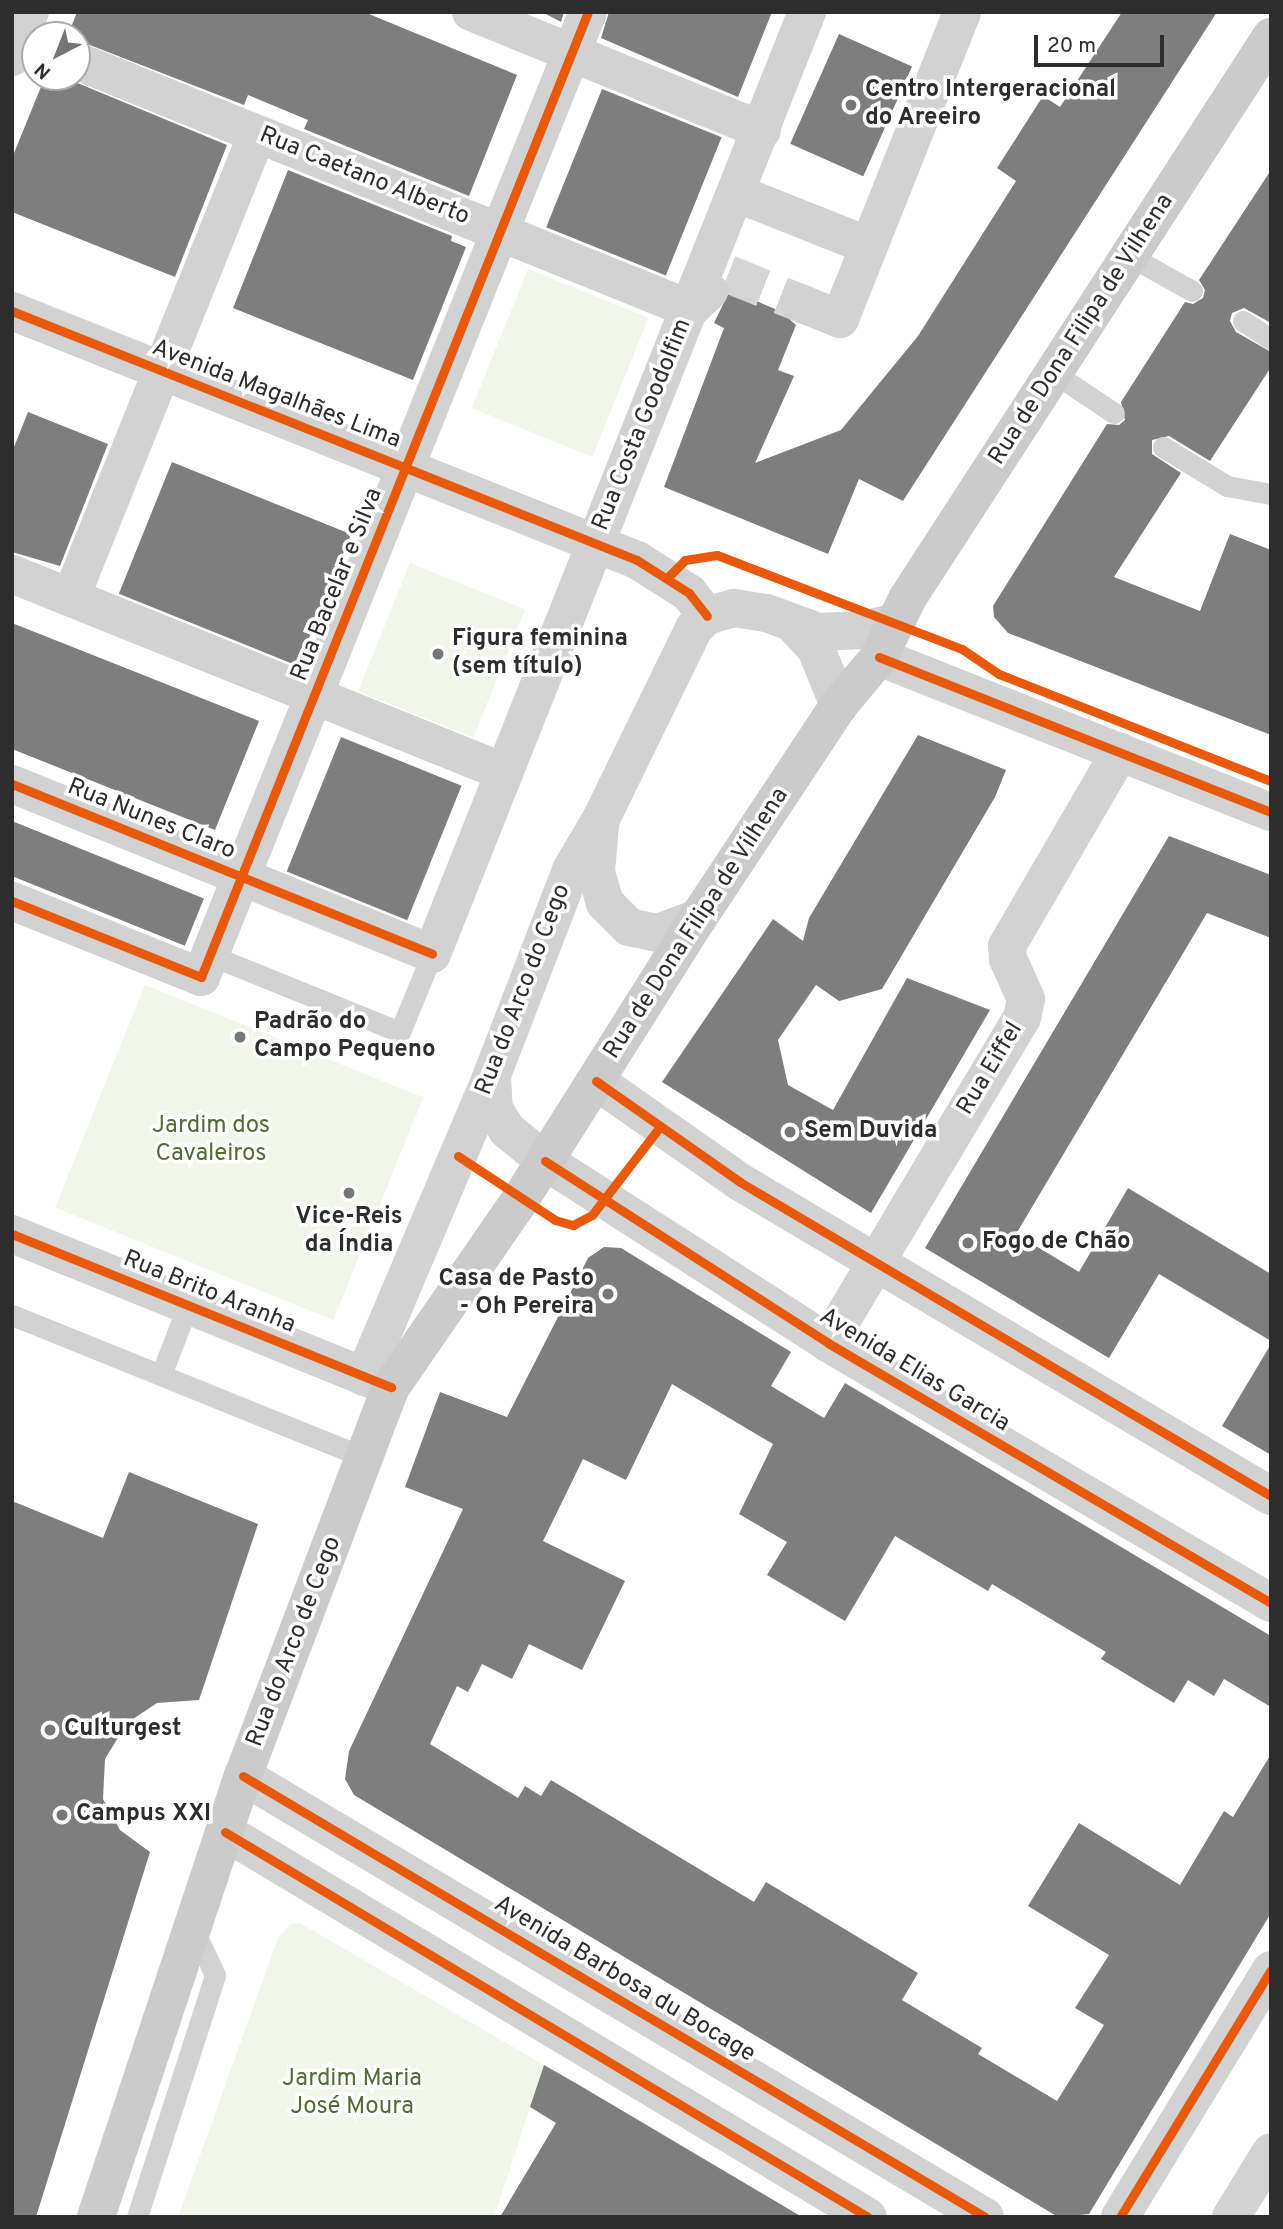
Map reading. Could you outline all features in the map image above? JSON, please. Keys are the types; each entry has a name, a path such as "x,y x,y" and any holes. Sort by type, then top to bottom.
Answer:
{"street":[{"path":"471,12 762,130"},
{"name":"Rua Bacelar e Silva","path":"206,966 588,12"},
{"name":"Rua Costa Goodolfim","path":"432,954 807,12"},
{"path":"800,303 840,319 962,12"},
{"name":"Rua de Dona Filipa de Vilhena","path":"378,1382 545,1161 698,918 839,705 879,657 893,622 1271,37"},
{"name":"Rua Caetano Alberto","path":"91,67 690,309"},
{"name":"Avenida Magalhães Lima","path":"71,597 257,134"},
{"path":"736,193 869,247"},
{"path":"690,309 728,274"},
{"name":"Avenida Magalhães Lima","path":"12,311 596,544 668,578 707,616"},
{"path":"12,574 504,772"},
{"path":"707,616 734,608 767,613 794,625 842,633 893,622"},
{"name":"Rua do Arco do Cego","path":"378,1382 571,870 601,819 686,640 707,616"},
{"path":"794,625 816,649 839,705"},
{"path":"879,657 1271,811"},
{"name":"Rua Eiffel","path":"828,1343 1022,1018 1026,999 1008,960 1007,946 1120,752"},
{"name":"Rua Nunes Claro","path":"12,785 432,954"},
{"path":"601,819 596,872 605,903 629,928 658,933 698,918"},
{"path":"12,901 206,966"},
{"name":"Avenida Elias Garcia","path":"492,1075 494,1109 507,1130 545,1161 828,1343 1271,1604"},
{"path":"596,1081 740,1182 1271,1496"},
{"name":"Rua Brito Aranha","path":"12,1234 378,1382"},
{"name":"Rua do Arco de Cego","path":"96,2217 243,1776 366,1458 378,1382"},
{"name":"Avenida Barbosa du Bocage","path":"243,1776 985,2217"},
{"path":"225,1832 868,2217"},
{"path":"1121,2217 1271,1970"},
{"path":"1231,2217 1271,2151"}],"lane":[{"path":"1130,256 1192,291"},
{"path":"1243,321 1271,340"},
{"path":"1054,373 1114,414"},
{"path":"1163,447 1227,486 1271,494"},
{"path":"206,966 400,1032 432,954"},
{"path":"161,1375 188,1305"},
{"path":"12,1315 366,1458"},
{"path":"137,2217 215,1975 193,1928"}],"green space":[{"path":"528,269 649,318 592,457 472,408"},
{"path":"410,563 525,609 473,737 358,691"},
{"name":"Jardim dos Cavaleiros","path":"145,985 423,1097 333,1320 55,1208"},
{"name":"Jardim Maria José Moura","path":"300,1923 544,2065 494,2217 178,2217 278,1938 291,1924"}],"building":[{"path":"77,12 364,12 517,75 469,196 304,129 308,120 248,95 244,105 91,45 91,21 73,21"},
{"path":"542,12 564,12 561,22"},
{"path":"609,12 772,12 738,97 601,38"},
{"path":"1122,12 1217,12 903,501 859,479 828,554 664,487 724,328 714,323 730,290 780,311 796,325 778,370 794,376 755,463 841,430 918,336 1016,181 997,168 1043,96 1060,107"},
{"name":"Centro Intergeracional do Areeiro","path":"839,34 912,67 863,176 790,144"},
{"path":"91,89 227,145 175,277 12,212 12,158 39,91 91,91"},
{"path":"602,89 722,137 666,275 546,227"},
{"path":"288,170 452,236 451,241 466,247 413,380 233,308"},
{"path":"1271,170 1271,323 1244,308 1232,313 1230,321 1236,332 1271,352 1271,367 1210,461 1169,436 1152,440 1152,454 1181,473 1114,577 1200,611 1230,534 1271,550 1271,735 1008,633 994,617 993,606 1107,424 1119,425 1125,420 1121,402 1185,302 1193,304 1203,298 1205,290 1199,280"},
{"path":"28,412 108,444 60,566 12,552 12,452"},
{"path":"172,462 351,534 298,666 119,594"},
{"path":"12,623 259,721 215,830 12,749"},
{"path":"918,735 1006,770 995,797 882,989 839,1001 816,985 778,1040 788,1085 833,1110 907,978 990,1010 871,1213 662,1082 773,919 803,941 809,918"},
{"path":"341,737 462,786 407,920 287,871"},
{"path":"12,821 204,899 185,946 12,876"},
{"path":"1169,836 1271,875 1271,938 1207,913 1016,1234 1079,1272 1128,1188 1271,1274 1271,1341 1159,1274 1109,1358 925,1248"},
{"path":"604,1247 621,1248 791,1352 771,1386 824,1418 845,1383 1271,1636 1271,1707 1224,1679 1214,1696 1188,1680 1174,1703 1101,1659 1106,1652 992,1584 988,1591 895,1536 845,1621 767,1575 787,1542 739,1514 773,1444 672,1384 626,1480 583,1459 543,1541 625,1581 582,1670 529,1644 512,1679 482,1664 468,1692 457,1686 430,1744 518,1798 525,1786 541,1796 551,1780 754,1902 766,1882 918,1973 902,2000 982,2048 978,2054 1057,2101 1104,2025 1075,2008 1109,1955 1028,1906 1079,1823 1180,1885 1224,1811 1233,1817 1271,1754 1271,1913 1089,2214 1058,2217 354,1795 345,1779 349,1751 463,1509 405,1487 440,1392 507,1417 588,1258"},
{"path":"1271,1344 1271,1455 1222,1426"},
{"name":"Campus XXI","path":"129,1472 258,1524 199,1700 157,1703 127,1723 105,1759 103,1799 120,1830 150,1852 36,2217 12,2217 12,1501 103,1538"},
{"path":"544,2065 802,2217 500,2217 556,2123 530,2107"}],"tunnel":[{"path":"728,274 800,303"}],"cycle path":[{"path":"12,901 201,977 588,12"},
{"path":"12,311 637,560 689,593 707,616"},
{"path":"668,577 685,560 717,555 962,649 999,674 1271,781"},
{"path":"879,657 1271,812"},
{"path":"12,784 432,954"},
{"path":"596,1081 740,1182 1271,1496"},
{"path":"458,1156 555,1220 573,1225 592,1215 659,1128"},
{"path":"545,1161 828,1343 1271,1603"},
{"path":"12,1234 391,1387"},
{"path":"243,1776 985,2217"},
{"path":"225,1832 868,2217"},
{"path":"1120,2217 1271,1970"}],"place":[{"name":"Centro Intergeracional do Areeiro","path":"851,105"},
{"name":"Figura feminina (sem título)","path":"438,654"},
{"name":"Padrão do Campo Pequeno","path":"240,1037"},
{"name":"Sem Duvida","path":"790,1132"},
{"name":"Vice-Reis da Índia","path":"349,1193"},
{"name":"Fogo de Chão","path":"968,1243"},
{"name":"Casa de Pasto - Oh Pereira","path":"608,1294"},
{"name":"Culturgest","path":"50,1730"},
{"name":"Campus XXI","path":"62,1815"}]}
